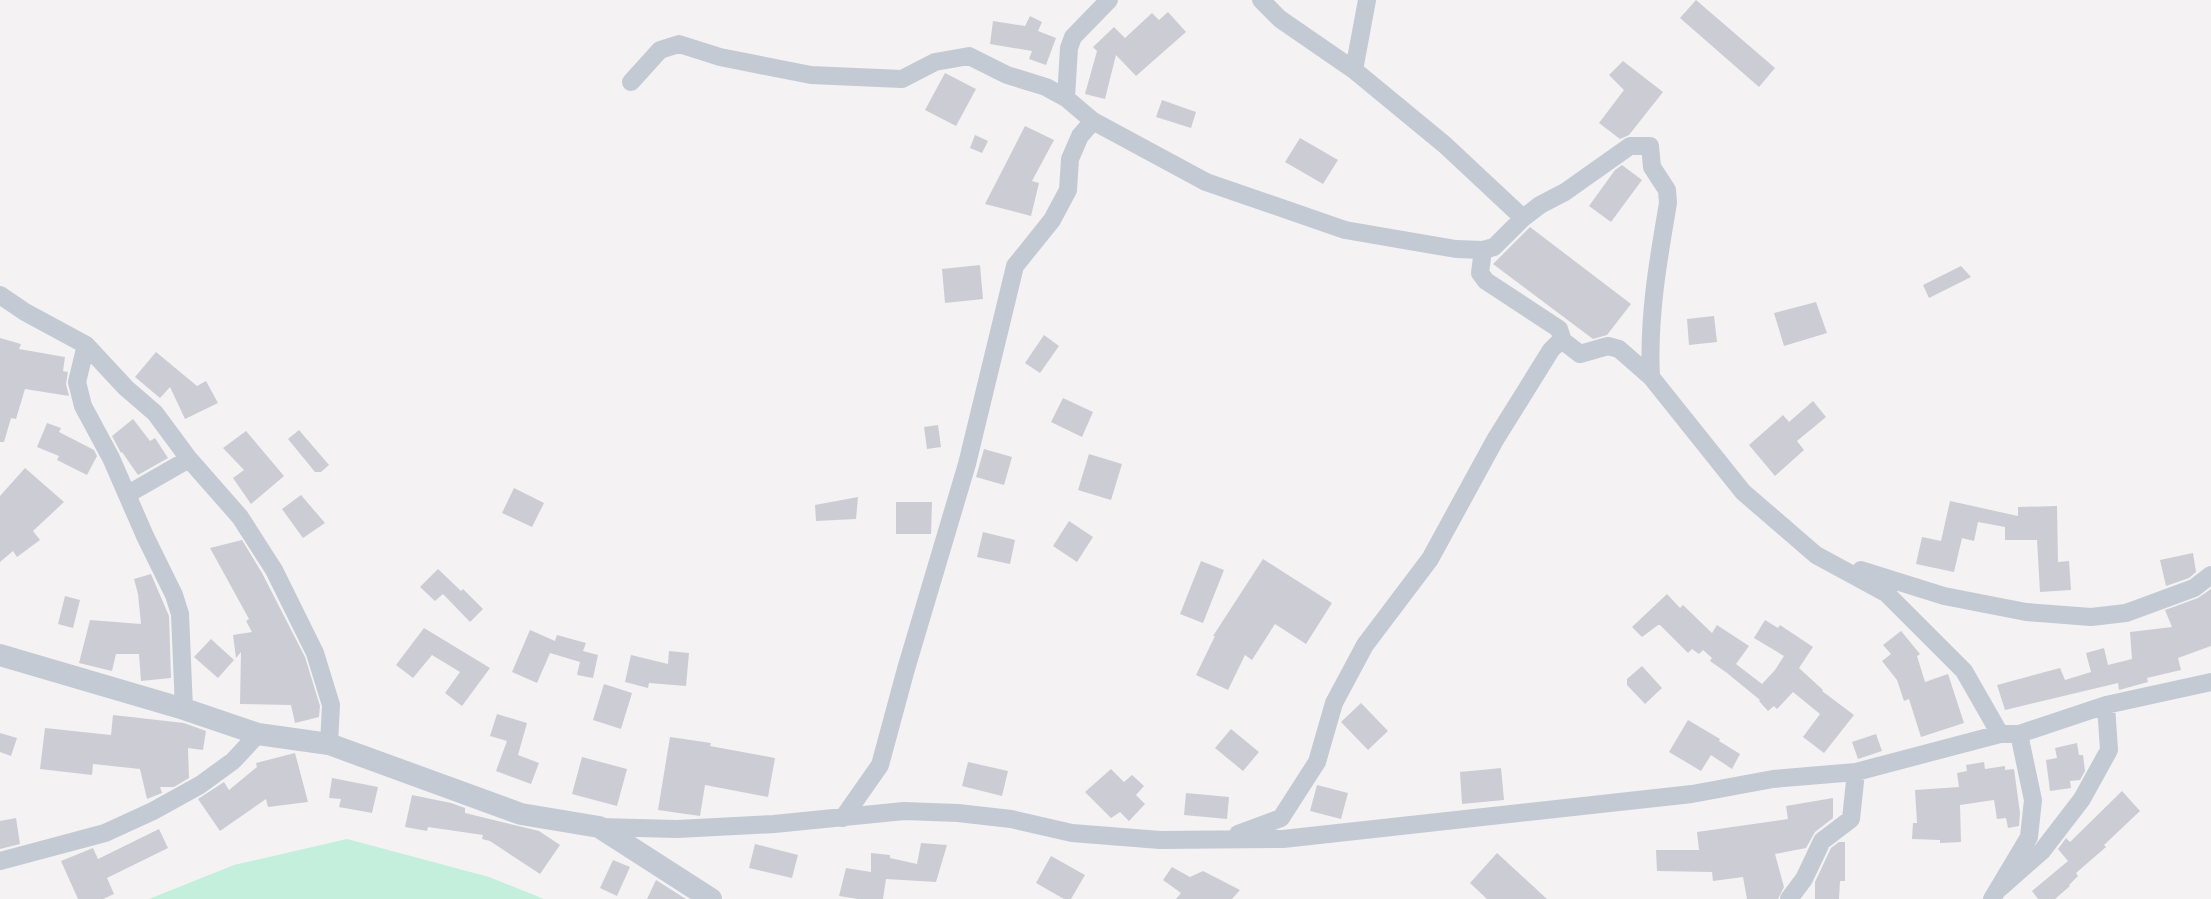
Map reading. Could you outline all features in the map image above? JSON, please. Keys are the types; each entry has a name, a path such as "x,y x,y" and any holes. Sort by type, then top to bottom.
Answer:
{"street":[{"path":"1066,98 1069,48 1073,37 1109,0"},
{"path":"1261,0 1280,19 1354,70 1444,145 1523,218"},
{"path":"1354,70 1367,0"},
{"path":"631,82 660,50 679,44 720,57 811,75 902,79 935,62 969,56 1007,75 1046,87 1066,98 1093,122 1206,182 1326,225 1445,247 1483,250 1494,247 1523,218 1540,205 1565,192 1630,146 1650,146 1652,167 1667,190 1668,203 1654,283 1650,347 1651,377"},
{"path":"843,818 880,765 967,464 1015,266 1052,220 1068,190 1071,159 1080,136 1093,122"},
{"path":"1483,250 1480,273 1483,277 1559,329 1563,341 1580,354 1608,346 1619,349 1651,377 1743,492 1816,555 1886,592 1964,671 2000,734"},
{"path":"0,295 25,312 86,345 126,388 155,413 189,459 240,517 279,580 315,653 331,705 329,744"},
{"path":"1225,839 1281,818 1317,762 1334,703 1365,645 1430,559 1495,440 1551,350 1563,341"},
{"path":"86,345 77,382 83,406 128,494 145,536 174,595 180,614 184,709"},
{"path":"128,494 189,459"},
{"path":"1816,555 1944,596 2026,612 2091,617 2126,613 2194,588 2211,575"},
{"path":"0,655 184,709 258,734 329,744 521,814 599,827 725,827 904,811 958,813 1011,819 1072,833 1160,840 1282,839 1692,794 1773,779 1856,772 2000,734 2019,734 2106,705 2211,682"},
{"path":"1996,893 2042,851 2082,799 2109,750 2106,705"},
{"path":"0,861 105,833 153,811 200,785 233,761 258,734"},
{"path":"1996,893 2029,837 2033,800 2019,734"},
{"path":"1789,899 1804,879 1822,841 1851,819 1856,772"},
{"path":"599,827 711,899"}],"green space":[{"path":"347,839 489,877 544,899 149,899 234,865"}],"building":[{"path":"1696,0 1775,68 1759,87 1680,18"},
{"path":"1168,12 1186,32 1136,76 1116,55 1105,99 1085,94 1097,51 1093,47 1114,27 1125,38 1152,13 1159,20"},
{"path":"1030,16 1042,22 1038,31 1056,38 1046,65 1029,59 1032,51 990,44 993,21 1025,26"},
{"path":"1623,61 1663,92 1629,135 1620,139 1599,123 1624,90 1609,75"},
{"path":"945,73 976,89 956,126 925,110"},
{"path":"1162,100 1196,112 1191,128 1156,117"},
{"path":"1025,126 1054,140 1032,181 1039,183 1031,216 985,204"},
{"path":"975,135 988,141 982,153 970,148"},
{"path":"1300,138 1338,160 1323,184 1285,162"},
{"path":"1622,165 1642,180 1611,222 1589,206 1615,170"},
{"path":"1530,227 1631,304 1607,335 1593,339 1493,264"},
{"path":"980,265 983,299 945,303 942,269"},
{"path":"1961,266 1971,277 1929,298 1923,285"},
{"path":"1816,302 1827,333 1784,346 1774,313"},
{"path":"1714,316 1717,342 1689,345 1687,319"},
{"path":"1044,335 1059,346 1040,373 1025,363"},
{"path":"0,338 21,344 19,349 65,357 63,371 68,372 66,384 69,396 25,389 16,419 11,418 4,442 0,442"},
{"path":"156,352 197,386 206,381 218,403 185,419 170,387 160,398 135,377"},
{"path":"1063,398 1093,412 1082,437 1051,422"},
{"path":"1813,401 1826,417 1797,441 1804,450 1775,476 1749,445 1783,415 1789,422"},
{"path":"133,419 150,441 155,438 168,458 138,475 121,453 112,436"},
{"path":"47,423 61,428 59,432 94,450 97,456 87,475 57,460 59,456 37,447"},
{"path":"938,425 941,447 927,449 924,427"},
{"path":"299,430 329,465 321,472 315,472 288,439"},
{"path":"246,431 284,476 251,504 233,478 244,470 223,448"},
{"path":"984,449 1012,457 1004,485 976,477"},
{"path":"1089,454 1122,464 1111,500 1078,490"},
{"path":"25,468 64,502 33,531 40,540 17,557 13,551 0,562 0,496"},
{"path":"514,488 544,503 532,527 502,513"},
{"path":"301,495 325,523 303,538 282,509"},
{"path":"858,497 856,519 816,521 815,505"},
{"path":"1950,501 2018,516 2018,507 2057,506 2058,562 2069,561 2071,590 2040,592 2037,540 2005,540 2005,527 1978,522 1974,541 1962,538 1954,572 1916,564 1922,537 1941,541"},
{"path":"896,502 932,502 931,534 896,534"},
{"path":"1069,521 1093,537 1077,562 1053,546"},
{"path":"983,532 1015,540 1010,564 977,557"},
{"path":"242,540 262,573 305,657 320,706 319,717 295,723 291,705 240,704 241,652 236,658 233,635 252,632 246,621 249,619 210,548"},
{"path":"2193,553 2196,572 2189,578 2166,586 2160,560"},
{"path":"1263,559 1332,603 1306,644 1275,624 1252,660 1245,655 1228,690 1196,675 1215,636 1213,636"},
{"path":"1201,561 1224,570 1203,623 1180,614"},
{"path":"438,569 483,609 470,622 443,594 435,601 420,587"},
{"path":"151,574 169,616 171,678 141,681 139,654 116,654 112,671 79,663 90,620 141,624 134,579"},
{"path":"2211,589 2211,646 2178,658 2181,670 2147,678 2148,682 2119,690 2118,683 2005,710 1997,685 2060,668 2065,680 2091,672 2086,653 2104,648 2108,665 2132,659 2130,632 2172,627 2165,610 2198,598"},
{"path":"1667,594 1680,608 1683,605 1712,633 1717,625 1749,646 1736,664 1762,684 1784,656 1754,638 1765,620 1778,628 1780,625 1813,647 1799,668 1822,691 1854,715 1824,753 1803,737 1820,714 1793,692 1777,709 1774,706 1768,711 1760,700 1710,661 1712,658 1703,650 1699,654 1692,649 1688,653 1660,625 1642,637 1632,627"},
{"path":"65,596 80,600 73,628 58,624"},
{"path":"424,628 490,668 462,706 445,693 460,672 432,655 413,678 396,665"},
{"path":"530,630 555,641 557,635 586,643 583,651 598,655 593,678 577,675 580,662 550,653 537,683 512,672"},
{"path":"1901,631 1920,654 1917,656 1925,682 1948,674 1964,723 1921,737 1909,699 1904,701 1897,680 1882,661 1891,654 1883,645"},
{"path":"211,639 234,660 218,678 194,657"},
{"path":"669,651 689,653 686,686 649,683 648,688 625,682 631,655 668,664"},
{"path":"1642,666 1662,688 1645,704 1627,685 1627,679"},
{"path":"604,684 632,693 621,729 593,720"},
{"path":"1361,703 1388,731 1368,750 1341,722"},
{"path":"497,714 527,723 518,755 539,763 531,784 496,771 507,741 490,736"},
{"path":"113,715 184,723 206,731 203,750 188,748 189,778 174,787 160,787 162,793 147,799 140,769 93,764 92,775 40,769 45,728 111,735"},
{"path":"1688,720 1740,754 1732,769 1711,755 1701,771 1669,752"},
{"path":"1231,729 1259,752 1243,771 1215,748"},
{"path":"0,733 17,738 11,756 0,752"},
{"path":"1876,734 1882,751 1858,759 1852,742"},
{"path":"670,737 711,743 710,746 775,758 768,797 705,785 700,816 658,810"},
{"path":"2077,743 2079,755 2083,755 2085,771 2080,780 2070,781 2071,788 2050,791 2046,760 2057,758 2055,748"},
{"path":"295,753 308,802 268,807 266,799 220,831 198,799 224,782 229,790 257,767 256,763"},
{"path":"582,757 627,769 617,806 572,794"},
{"path":"968,762 1008,771 1002,796 962,786"},
{"path":"1984,762 1985,769 2005,766 2005,770 2014,769 2020,813 2019,826 2008,828 2006,818 1997,819 1994,800 1960,805 1961,842 1940,843 1940,840 1912,839 1913,823 1917,823 1915,790 1959,787 1957,773 1967,771 1966,765"},
{"path":"1501,768 1504,800 1462,804 1460,772"},
{"path":"1111,769 1124,782 1132,775 1144,786 1136,795 1145,804 1129,821 1120,812 1111,818 1085,792"},
{"path":"332,778 378,787 372,813 339,807 341,799 329,798"},
{"path":"1317,785 1348,793 1341,819 1310,811"},
{"path":"2122,791 2140,811 2104,845 2106,847 2076,873 2078,876 2070,886 2055,899 2038,899 2032,891 2068,861 2058,849 2066,838 2070,842"},
{"path":"1186,793 1229,797 1227,819 1184,815"},
{"path":"412,795 451,803 465,808 465,813 539,831 560,845 540,874 490,841 482,839 483,835 428,827 427,831 405,827"},
{"path":"1833,798 1833,818 1815,832 1806,848 1775,854 1784,887 1778,899 1747,899 1743,877 1713,881 1712,872 1657,871 1656,850 1699,850 1697,832 1788,819 1786,806"},
{"path":"16,818 20,844 0,849 0,821"},
{"path":"159,829 168,848 107,878 114,894 103,899 78,899 61,861 93,848 98,859"},
{"path":"1839,842 1845,842 1845,881 1840,881 1839,899 1815,899 1815,882 1831,848"},
{"path":"921,843 947,845 936,882 886,879 883,899 839,896 846,868 871,872 871,853 890,855 890,858 917,864"},
{"path":"755,844 798,855 792,878 749,868"},
{"path":"1497,853 1547,899 1487,899 1470,883"},
{"path":"1051,856 1085,875 1071,899 1064,899 1036,883"},
{"path":"613,860 630,867 617,896 600,888"},
{"path":"1172,867 1190,877 1203,871 1240,890 1232,899 1176,899 1181,893 1163,880"},
{"path":"656,880 686,899 647,899"}]}
